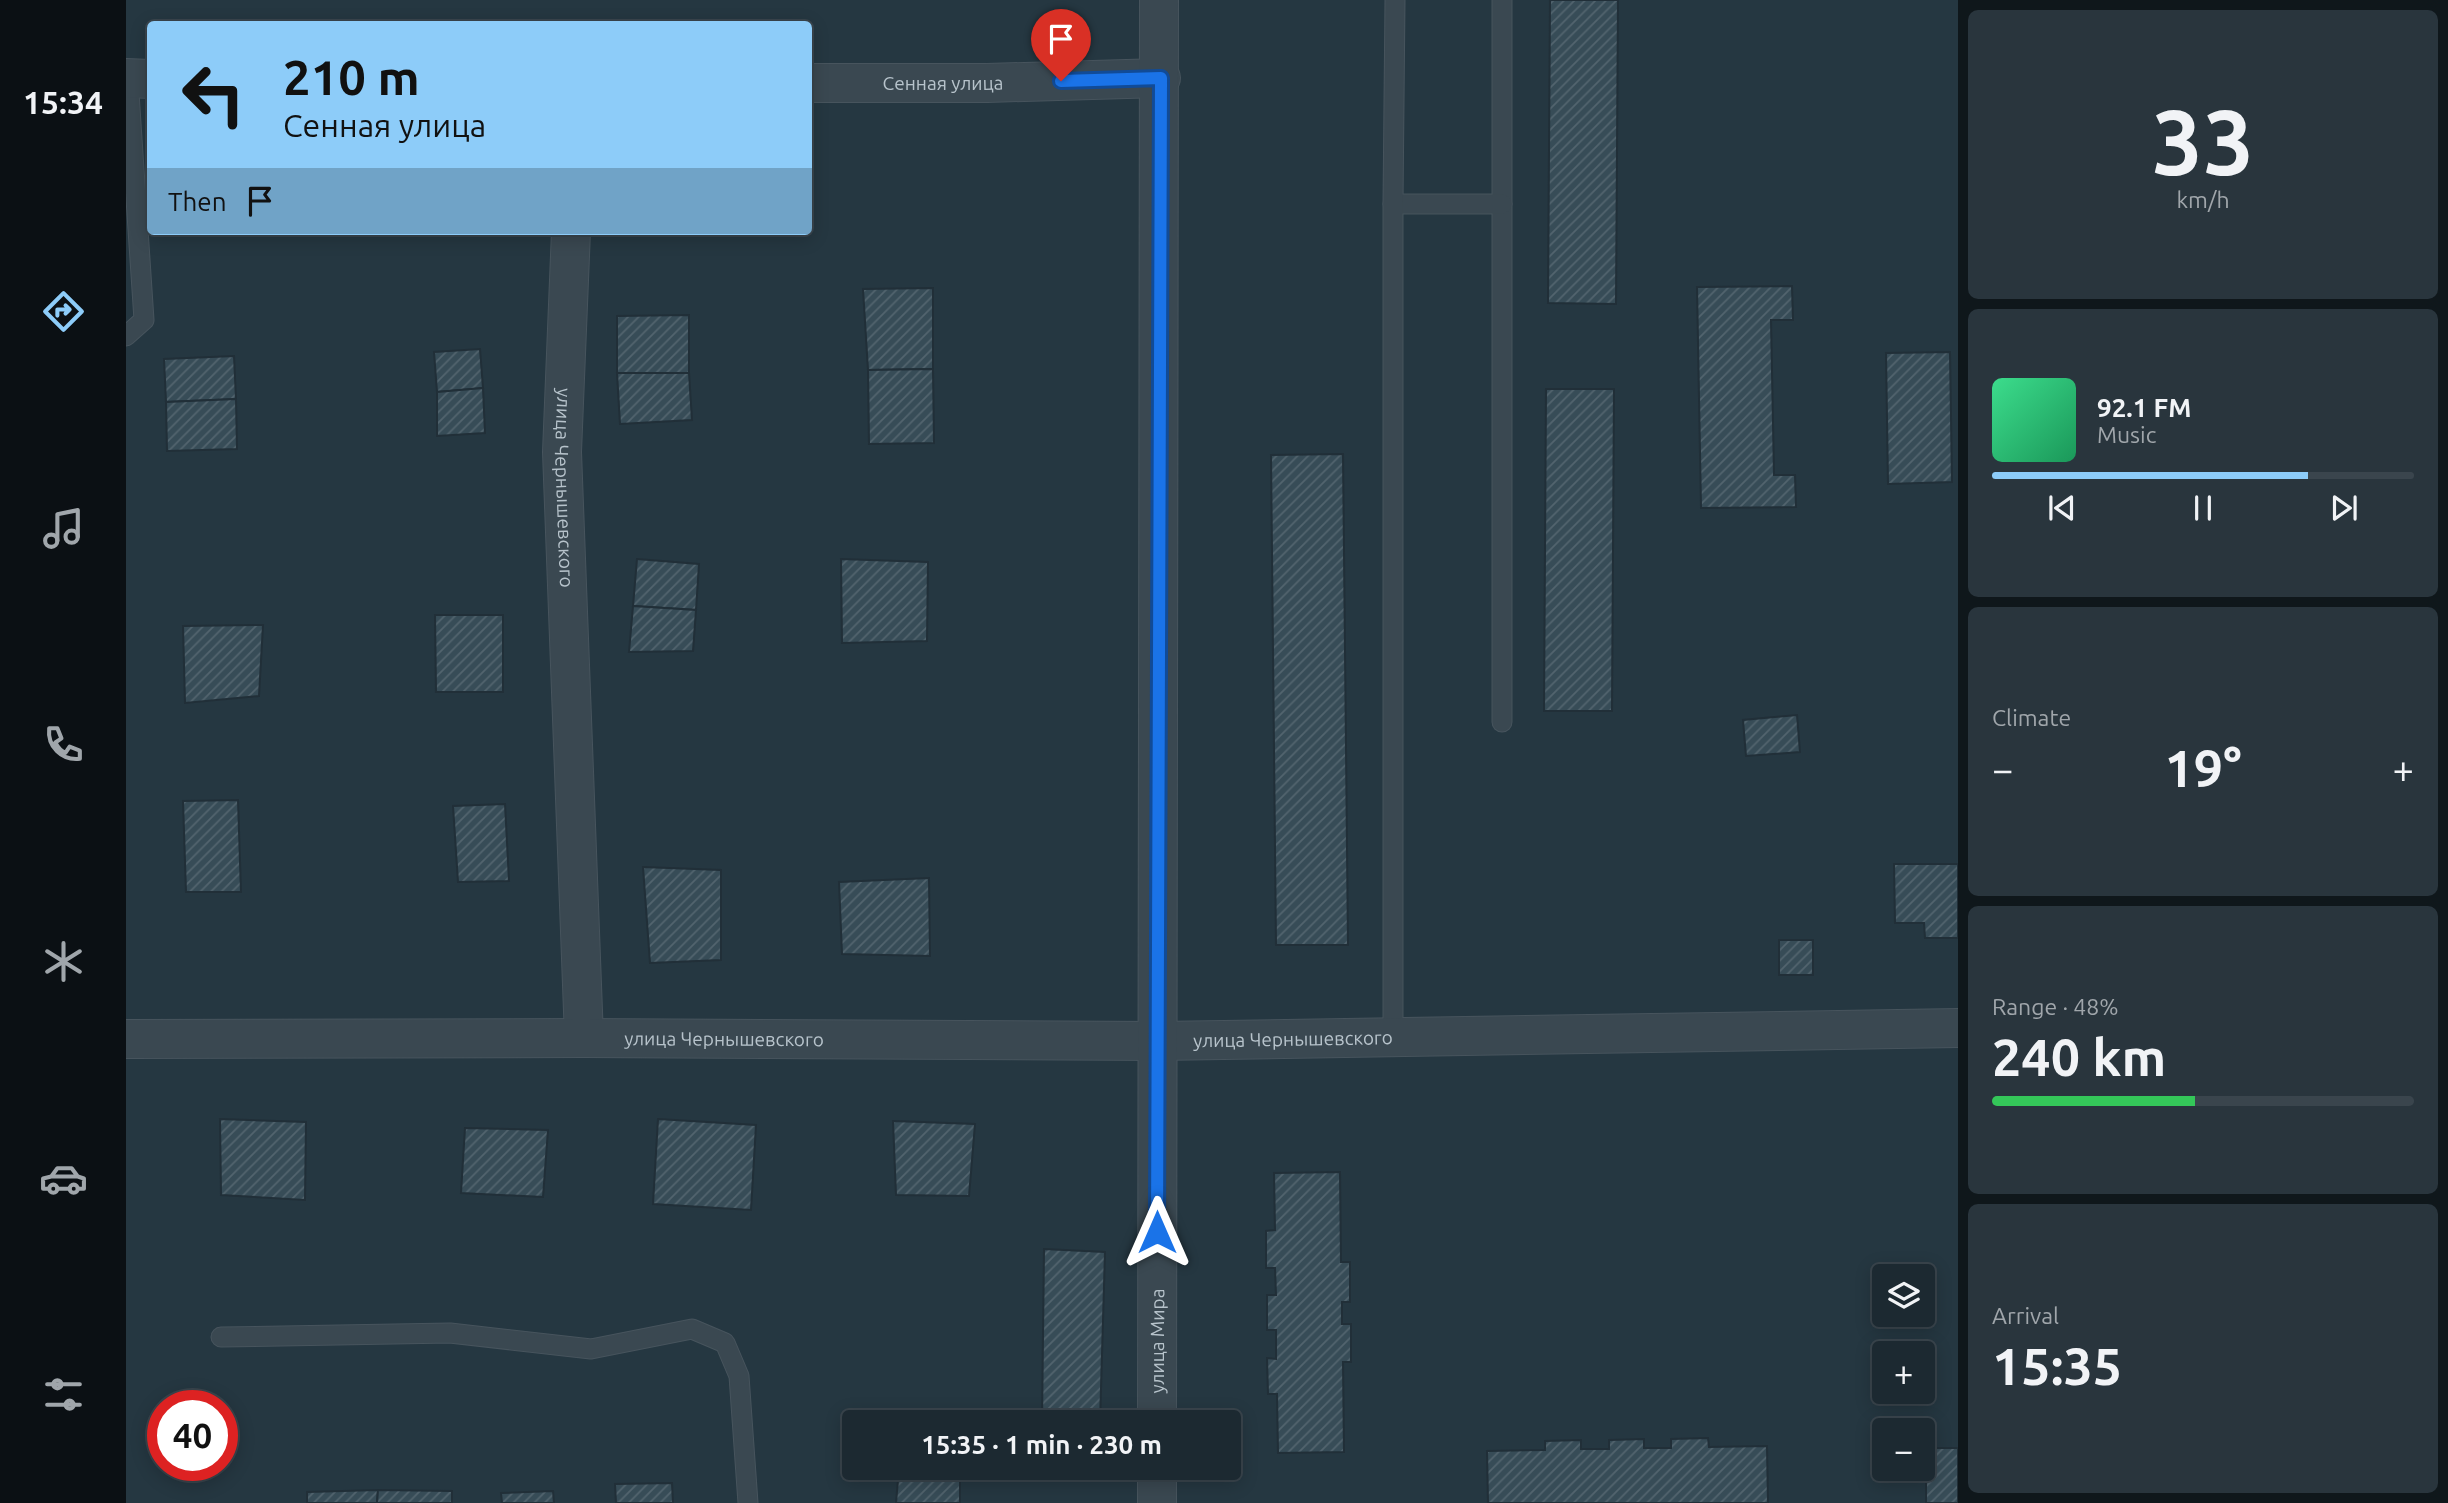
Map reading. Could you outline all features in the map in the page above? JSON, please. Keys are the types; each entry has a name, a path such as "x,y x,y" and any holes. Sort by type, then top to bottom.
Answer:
{"street":[{"name":"улица Мира","path":"1157,1410 1161,78 1159,0"},
{"name":"Сенная улица","path":"812,83 1161,78"},
{"name":"улица Чернышевского","path":"571,235 562,452 584,1038"},
{"name":"улица Чернышевского","path":"126,1040 584,1038 1158,1041 1958,1028"},
{"path":"1157,1480 1157,1503"}],"lane":[{"path":"1393,1037 1392,204 1395,0"},
{"path":"1502,0 1502,722"},
{"path":"126,336 144,320 135,79"},
{"path":"1392,204 1502,204"},
{"path":"221,1337 450,1334 591,1349 692,1329 725,1343 739,1376 748,1503"}],"building":[{"path":"1550,0 1618,0 1616,304 1548,303"},
{"path":"1792,286 1793,320 1771,320 1774,475 1795,475 1796,507 1701,508 1697,287"},
{"path":"933,288 933,369 868,370 863,289"},
{"path":"689,315 689,373 617,373 617,316"},
{"path":"480,349 483,388 437,392 434,352"},
{"path":"1950,352 1952,482 1888,484 1886,353"},
{"path":"234,356 236,399 166,402 164,359"},
{"path":"933,369 934,443 869,444 868,370"},
{"path":"617,373 689,373 692,420 620,424"},
{"path":"483,388 485,433 437,436 437,392"},
{"path":"1546,389 1614,389 1612,711 1544,711"},
{"path":"236,399 237,449 167,451 166,402"},
{"path":"1343,454 1348,945 1276,945 1271,455"},
{"path":"637,559 699,564 696,610 633,606"},
{"path":"841,559 928,562 927,641 842,643"},
{"path":"633,606 696,610 693,651 629,652"},
{"path":"435,615 503,615 503,692 436,692"},
{"path":"263,625 259,696 185,703 183,626"},
{"path":"1797,715 1800,752 1746,756 1743,720"},
{"path":"238,800 241,892 186,892 183,801"},
{"path":"505,804 509,881 458,882 453,806"},
{"path":"1894,864 1958,864 1958,938 1925,938 1924,923 1895,923"},
{"path":"643,867 721,870 721,960 650,963"},
{"path":"929,878 930,956 842,954 839,882"},
{"path":"1779,940 1813,940 1813,975 1779,975"},
{"path":"220,1119 306,1122 305,1200 221,1195"},
{"path":"658,1119 756,1125 751,1210 653,1204"},
{"path":"893,1121 975,1124 969,1196 896,1195"},
{"path":"465,1128 548,1130 543,1197 461,1193"},
{"path":"1340,1172 1341,1262 1350,1262 1350,1302 1342,1302 1342,1324 1351,1324 1351,1362 1343,1362 1344,1452 1278,1453 1277,1394 1268,1394 1267,1358 1276,1359 1276,1330 1267,1330 1267,1295 1276,1295 1275,1268 1266,1268 1266,1231 1275,1230 1274,1173"},
{"path":"1044,1249 1105,1252 1100,1410 1042,1410"},
{"path":"1708,1438 1709,1447 1767,1446 1768,1503 1488,1503 1487,1451 1545,1450 1545,1441 1581,1440 1581,1449 1609,1449 1609,1440 1644,1439 1644,1448 1671,1448 1671,1439"},
{"path":"1935,1448 1958,1448 1958,1503 1926,1503 1926,1481 1935,1481"},
{"path":"898,1480 960,1480 960,1503 896,1503"},
{"path":"672,1483 673,1503 616,1503 615,1484"},
{"path":"378,1490 377,1503 307,1503 307,1492"},
{"path":"378,1490 452,1491 452,1503 377,1503"},
{"path":"553,1491 554,1503 502,1503 501,1493"}],"route":[{"path":"1061,81 1161,78 1157,1232"}]}
